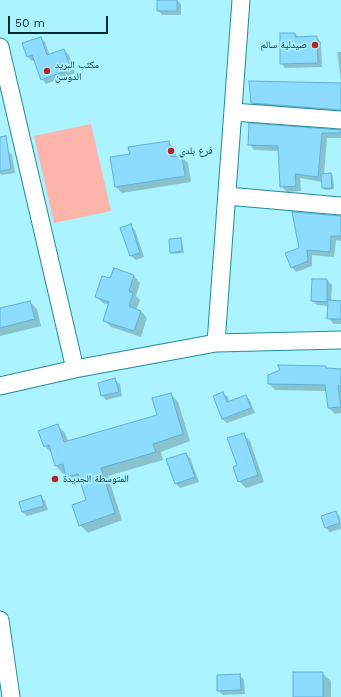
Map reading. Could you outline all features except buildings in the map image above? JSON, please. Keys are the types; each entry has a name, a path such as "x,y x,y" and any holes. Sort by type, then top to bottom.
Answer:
{"street":[{"path":"216,343 241,0"},
{"path":"0,47 75,369"},
{"path":"233,112 341,120"},
{"path":"227,196 341,206"},
{"path":"0,386 75,369 216,343 341,340"},
{"path":"0,620 11,697"}],"shaded area":[{"path":"91,124 111,211 54,223 34,136"}],"place":[{"name":"صيدلية سالم","path":"315,45"},
{"name":"مكتب البريد الدوسن","path":"47,71"},
{"name":"فرع بلدي","path":"171,151"},
{"name":"المتوسطة الجديدة","path":"55,479"}]}
